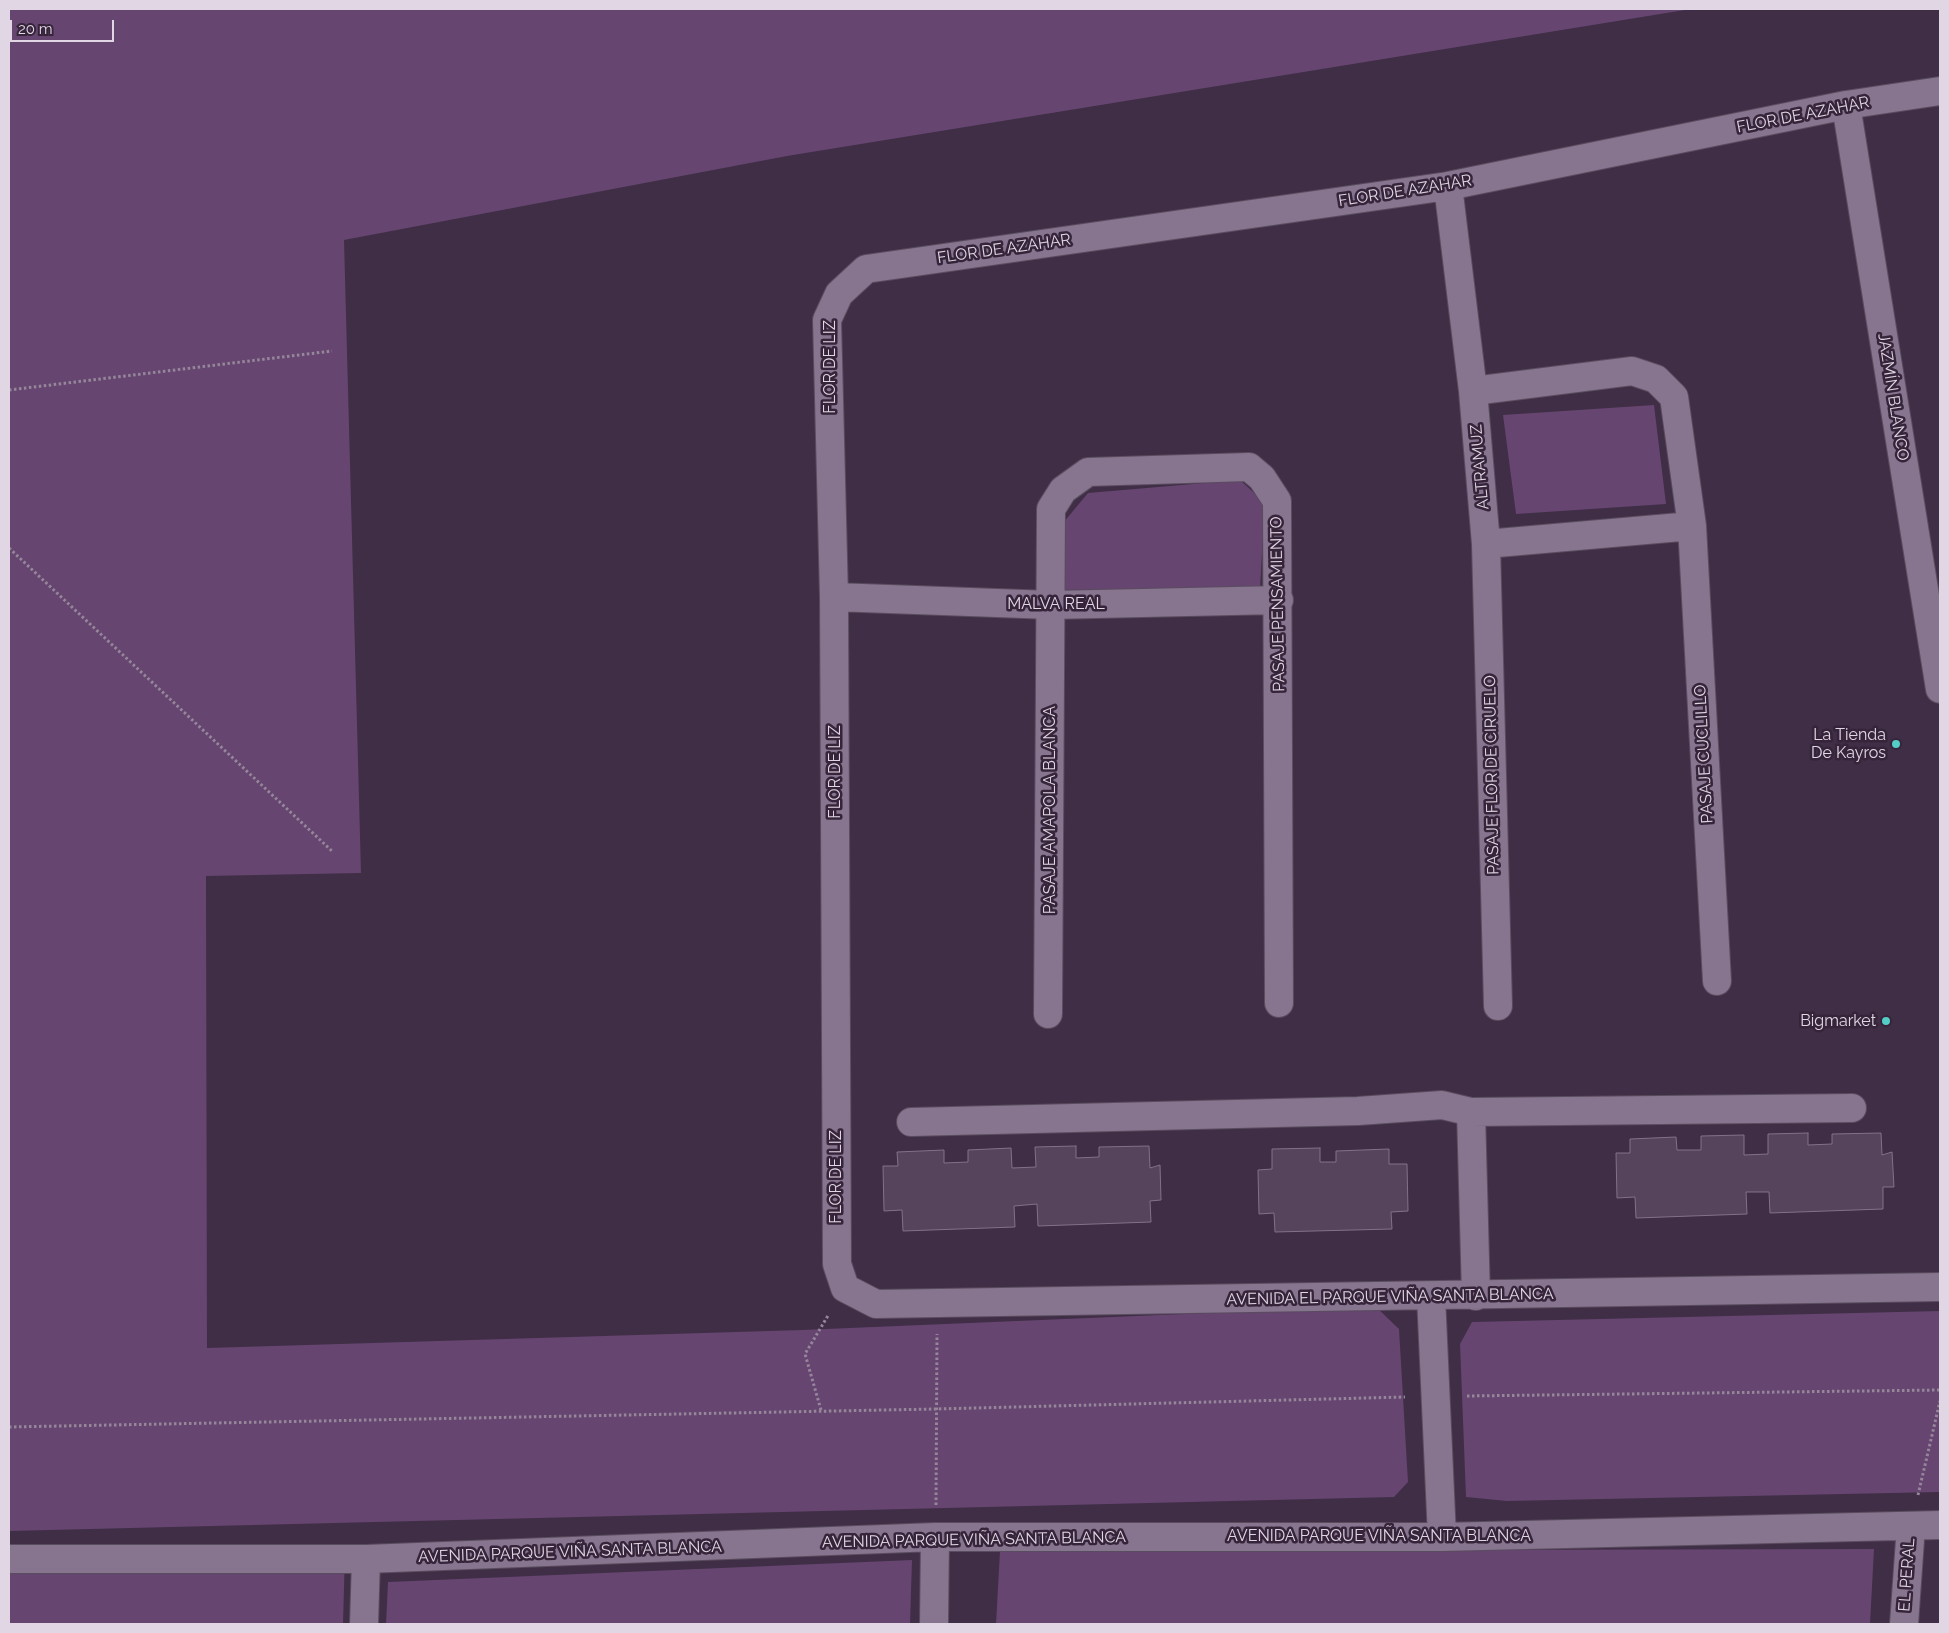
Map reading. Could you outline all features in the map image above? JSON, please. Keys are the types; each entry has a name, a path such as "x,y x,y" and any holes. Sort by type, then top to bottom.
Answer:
{"street":[{"name":"FLOR DE AZAHAR","path":"866,268 1448,186 1846,105 1940,91"},
{"name":"JAZMÍN BLANCO","path":"1846,105 1940,689"},
{"name":"ALTRAMUZ","path":"1448,186 1473,391 1486,544"},
{"name":"FLOR DE LIZ","path":"845,1288 837,1264 834,597 827,320 839,294 866,268"},
{"name":"PASAJE CUCLILLO","path":"1473,391 1632,371 1656,379 1674,397 1692,526 1716,981"},
{"name":"PASAJE PENSAMIENTO","path":"1051,605 1051,509 1063,490 1088,472 1249,468 1262,478 1277,501 1279,1002"},
{"path":"1486,544 1692,526"},
{"name":"PASAJE FLOR DE CIRUELO","path":"1486,544 1498,1006"},
{"name":"MALVA REAL","path":"834,597 1051,605 1278,600"},
{"name":"PASAJE AMAPOLA BLANCA","path":"1048,1014 1051,605"},
{"path":"910,1122 1358,1111 1442,1106 1471,1112 1852,1108"},
{"path":"1471,1112 1476,1296"},
{"name":"AVENIDA EL PARQUE VIÑA SANTA BLANCA","path":"845,1288 876,1304 1476,1296 1940,1287"},
{"path":"1431,1296 1442,1537"},
{"name":"AVENIDA PARQUE VIÑA SANTA BLANCA","path":"9,1559 366,1559 935,1538 1442,1537 1940,1525"},
{"name":"EL PERAL","path":"1904,1624 1911,1526"},
{"path":"934,1624 935,1538"},
{"path":"364,1624 366,1559"}],"path":[{"path":"9,390 332,351"},
{"path":"9,548 333,852"},
{"path":"821,1410 805,1354 845,1288"},
{"path":"935,1538 937,1303"},
{"path":"9,1427 936,1409 1436,1396 1940,1390"},
{"path":"1911,1526 1940,1401"}],"shaded area":[{"path":"9,9 1691,9 787,156 344,240 361,873 206,876 207,1348 802,1330 1375,1306 1399,1329 1408,1482 1394,1497 9,1531"},
{"path":"1654,405 1666,504 1516,514 1503,415"},
{"path":"1240,480 1265,503 1260,588 1058,590 1063,523 1088,493"},
{"path":"1940,1311 1940,1492 1507,1501 1466,1497 1460,1344 1472,1322"},
{"path":"1874,1549 1870,1624 996,1624 1000,1551"},
{"path":"345,1553 343,1624 9,1624 9,1559"},
{"path":"912,1560 910,1624 386,1624 388,1582"}],"building":[{"path":"1808,1133 1808,1145 1832,1144 1832,1134 1881,1133 1882,1155 1892,1152 1894,1187 1883,1187 1883,1209 1770,1213 1769,1192 1746,1192 1747,1214 1636,1218 1635,1197 1617,1198 1616,1153 1630,1153 1630,1139 1676,1137 1677,1150 1701,1150 1701,1136 1744,1135 1744,1155 1768,1154 1768,1134"},
{"path":"1076,1146 1076,1158 1099,1157 1099,1147 1149,1146 1150,1168 1160,1165 1161,1200 1150,1201 1151,1222 1038,1226 1037,1204 1014,1206 1015,1227 903,1231 902,1210 884,1211 883,1166 898,1166 897,1152 944,1150 944,1163 968,1162 968,1150 1011,1148 1012,1168 1036,1167 1035,1147"},
{"path":"1320,1148 1320,1162 1336,1162 1336,1151 1389,1149 1389,1164 1407,1164 1408,1211 1391,1212 1392,1229 1275,1232 1274,1213 1259,1214 1258,1170 1272,1169 1272,1149"}],"place":[{"name":"La Tienda De Kayros","path":"1896,744"},
{"name":"Bigmarket","path":"1886,1021"}]}
